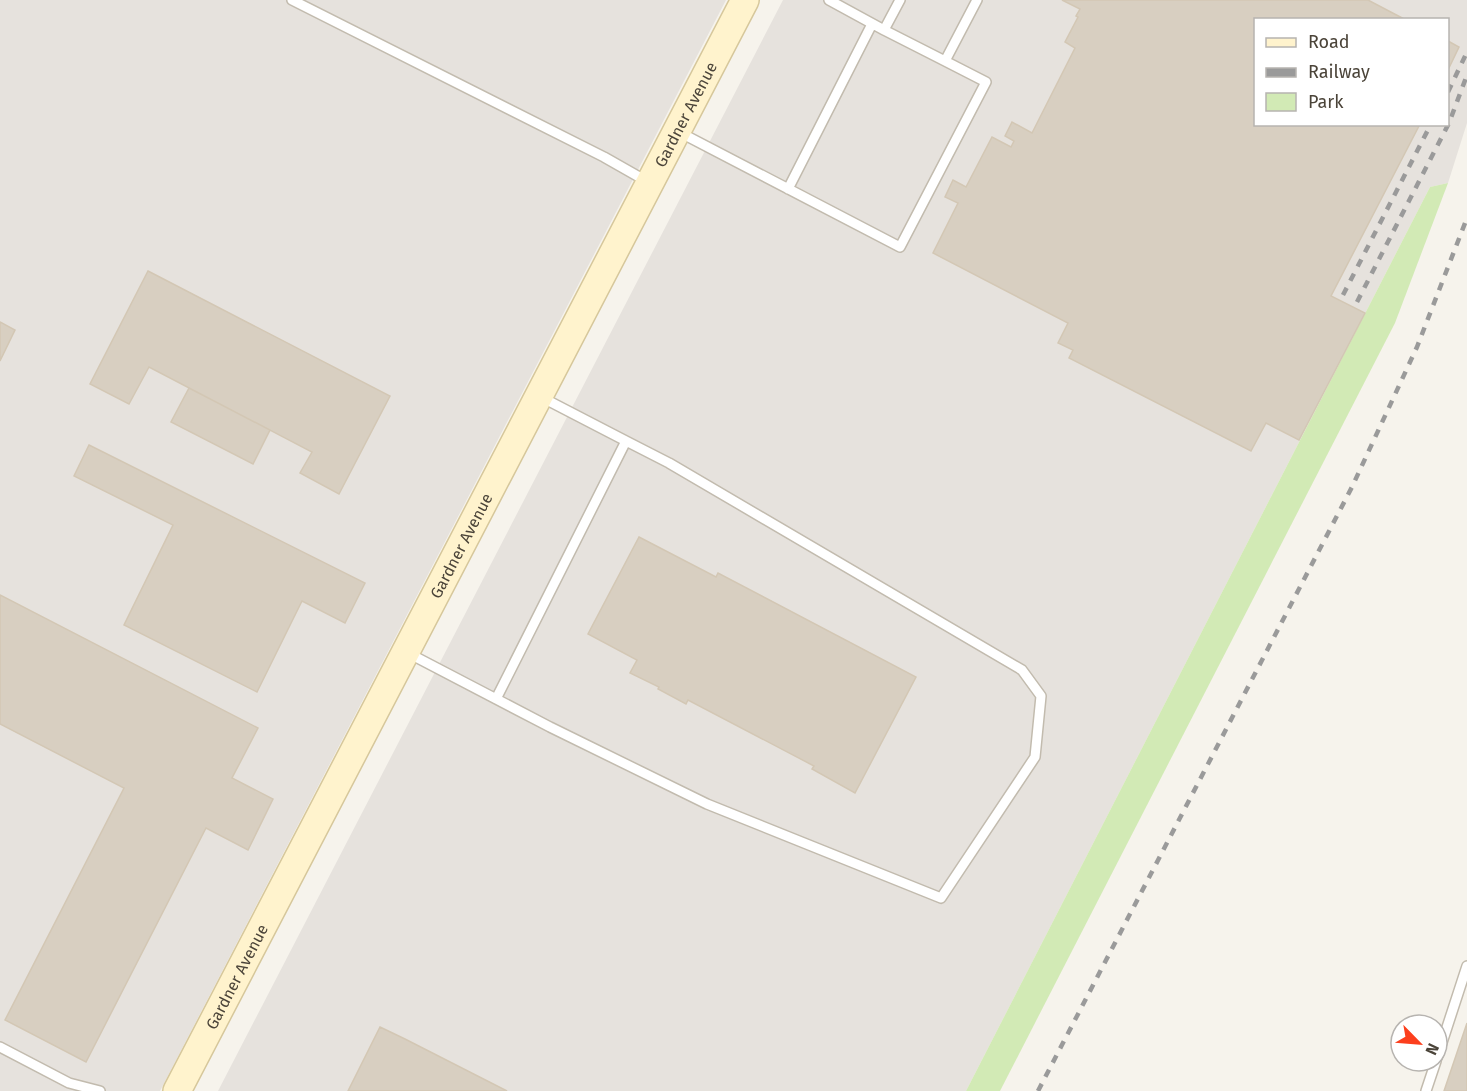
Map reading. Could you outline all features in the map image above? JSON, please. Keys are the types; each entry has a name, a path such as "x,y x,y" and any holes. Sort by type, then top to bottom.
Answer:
{"street":[{"name":"Gardner Avenue","path":"177,1091 745,0"}],"lane":[{"path":"292,0 604,157 650,183"},
{"path":"677,131 900,247 986,82 829,0"},
{"path":"884,30 900,0"},
{"path":"945,61 977,0"},
{"path":"788,189 872,24"},
{"path":"405,652 707,804 941,898 1035,757 1041,696 1022,670 669,464 538,396"},
{"path":"496,699 626,441"},
{"path":"1449,1020 1467,966"},
{"path":"0,1047 69,1083 100,1091"},
{"path":"1426,1091 1432,1073"}],"shaded area":[{"path":"0,0 726,0 160,1091 0,1091"},
{"path":"783,0 1467,0 1467,123 1448,183 1430,187 966,1091 218,1091"}],"green space":[{"path":"1448,183 1395,323 1000,1091 966,1091 1430,187"}],"building":[{"path":"1062,0 1368,0 1402,18 1254,18 1254,126 1419,126 1331,296 1365,313 1299,440 1266,423 1251,451 1069,358 1073,350 1058,343 1068,323 933,253 958,203 945,197 953,180 966,187 992,137 1011,147 1014,141 1005,136 1012,122 1032,133 1075,48 1065,42 1080,9"},
{"path":"1449,42 1459,47 1449,68"},
{"path":"148,271 390,396 339,494 300,473 312,452 149,367 129,404 90,384"},
{"path":"0,322 15,330 0,361"},
{"path":"189,388 270,430 253,464 171,422"},
{"path":"89,445 365,583 345,623 302,601 257,692 124,625 173,525 74,476"},
{"path":"639,537 716,577 718,573 916,677 855,793 812,769 814,766 688,700 686,704 630,673 637,660 588,634"},
{"path":"0,595 258,728 232,778 273,799 248,850 206,828 86,1062 5,1020 124,788 0,724"},
{"path":"1467,1023 1467,1091 1444,1091"},
{"path":"380,1027 405,1039 507,1091 348,1091"}],"railway":[{"path":"1449,90 1467,52"},
{"path":"1449,123 1467,75"},
{"path":"1343,295 1430,126"},
{"path":"1357,302 1447,126"},
{"path":"1038,1091 1352,487 1417,347 1467,218"}]}
